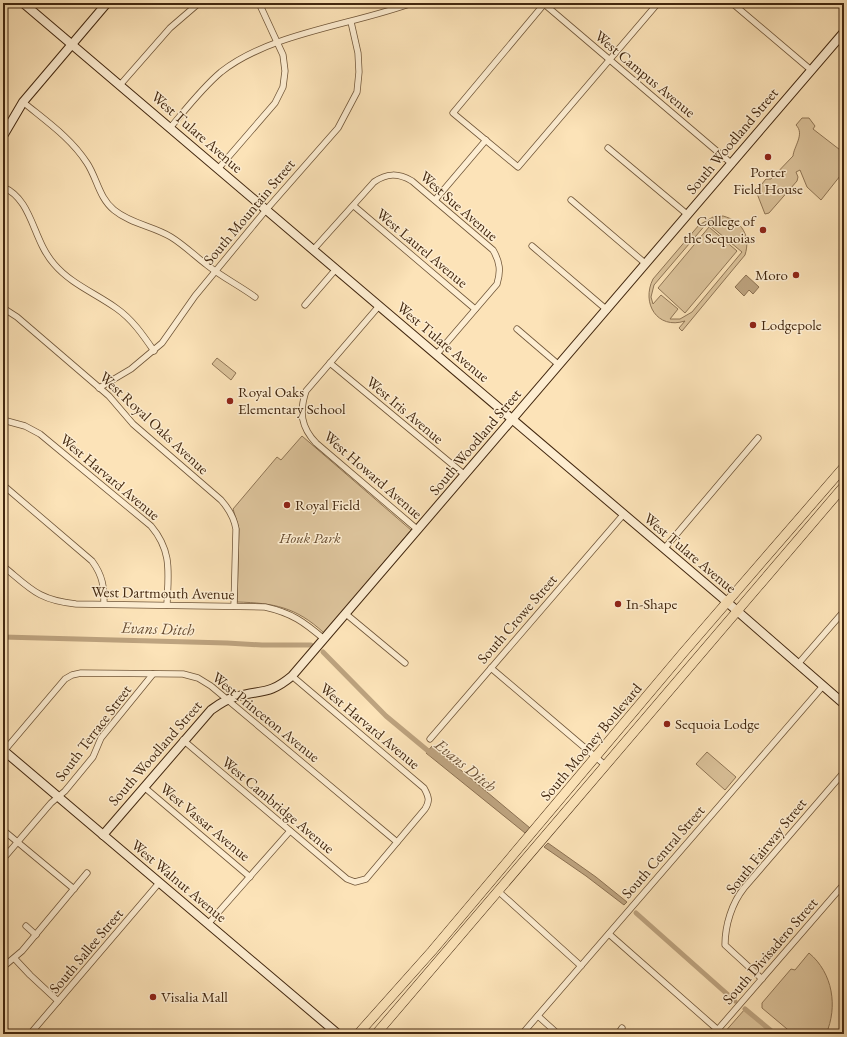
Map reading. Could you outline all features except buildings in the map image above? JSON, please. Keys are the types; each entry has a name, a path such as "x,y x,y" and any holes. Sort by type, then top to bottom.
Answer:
{"main road":[{"name":"South Mooney Boulevard","path":"358,1034 487,886 727,602 844,467"},
{"name":"South Mooney Boulevard","path":"376,1034 844,486"},
{"path":"498,891 495,888 497,882 523,852 548,814"},
{"path":"443,956 455,934 488,895 487,886"}],"street":[{"name":"West Tulare Avenue","path":"23,3 727,602 844,704"},
{"path":"3,136 23,102 107,3"},
{"path":"120,85 170,28 199,3"},
{"path":"218,169 275,102 283,87 285,71 283,55 259,3"},
{"path":"170,128 206,86 222,71 246,56 278,42 412,3"},
{"path":"544,3 453,113 518,167 658,3"},
{"name":"West Campus Avenue","path":"544,3 732,164"},
{"path":"732,3 811,70"},
{"name":"South Mountain Street","path":"99,388 131,369 154,351 173,329 195,296 215,271 338,128 357,92 359,72 358,53 351,22"},
{"name":"South Woodland Street","path":"102,835 211,710 228,699 267,692 276,688 292,676 844,32"},
{"path":"23,102 66,138 88,163 104,200 112,209 125,218 171,237 215,271 237,284 255,298"},
{"path":"435,200 486,140"},
{"path":"608,148 688,215"},
{"name":"West Sue Avenue","path":"354,206 374,182 383,176 393,174 412,181 435,200 493,250 498,258 500,274 497,284 475,309"},
{"path":"3,187 14,192 24,204 37,238 54,264 78,285 117,309 130,320 154,351"},
{"path":"571,200 646,264"},
{"path":"313,250 354,206"},
{"name":"West Laurel Avenue","path":"354,206 475,309"},
{"path":"532,246 607,310"},
{"path":"305,306 336,269"},
{"path":"330,363 379,306"},
{"name":"West Royal Oaks Avenue","path":"3,308 17,317 109,396 132,424 221,500 228,508 234,519 236,529 234,606"},
{"path":"436,355 475,309"},
{"path":"517,329 559,365"},
{"name":"West Howard Avenue","path":"330,363 306,391 302,405 302,418 308,435 418,530"},
{"name":"West Iris Avenue","path":"330,363 464,475"},
{"name":"West Harvard Avenue","path":"3,420 26,426 40,434 151,526 160,536 168,560 167,605"},
{"path":"664,549 758,438"},
{"path":"3,485 92,561 100,571 104,583 104,604"},
{"name":"South Crowe Street","path":"430,739 623,515"},
{"name":"West Dartmouth Avenue","path":"3,566 33,591 44,598 58,602 265,607 290,614 305,622 324,639"},
{"path":"798,664 843,613"},
{"path":"346,614 405,664"},
{"path":"491,668 605,766"},
{"name":"West Princeton Avenue","path":"4,750 65,680 72,675 80,673 183,674 198,678 228,699 397,842"},
{"name":"South Terrace Street","path":"3,859 93,757 101,738 153,674"},
{"name":"West Harvard Avenue","path":"292,676 424,788 429,797 425,809 397,842"},
{"name":"South Central Street","path":"522,1034 823,686"},
{"name":"West Cambridge Avenue","path":"184,740 347,879 355,882 366,879 397,842"},
{"name":"West Walnut Avenue","path":"4,750 102,835 338,1034"},
{"name":"South Fairway Street","path":"762,979 725,945 729,917 741,892 844,772"},
{"name":"West Vassar Avenue","path":"144,787 250,876"},
{"path":"3,830 74,889"},
{"path":"208,924 290,831"},
{"path":"3,967 15,959 87,873"},
{"name":"South Sallee Street","path":"30,1034 159,883"},
{"name":"South Divisadero Street","path":"716,1032 844,884"},
{"path":"498,891 581,966"},
{"path":"26,926 36,935"},
{"path":"609,934 716,1032"},
{"path":"15,959 58,1001"},
{"path":"538,1016 558,1034"},
{"path":"618,1034 622,1028"}],"green space":[{"path":"802,118 809,118 815,126 813,129 844,153 844,171 821,200 807,187 800,170 796,172 798,177 797,181 769,213 765,214 756,191 766,179 771,179 793,156 799,136 796,125"},
{"path":"723,216 730,218 740,226 746,236 747,248 745,255 682,331 679,328 685,321 675,323 666,322 659,318 654,312 650,305 650,288 653,279 699,225 713,217","holes":["707,223 742,252 692,312 680,319 670,319 678,309 661,295 653,304 651,297 654,285"]},
{"path":"709,227 737,251 685,313 658,288"},
{"path":"217,358 236,373 231,380 212,364"},
{"name":"Houk Park","path":"302,436 411,530 324,633 304,617 284,608 273,605 237,602 239,529 233,509 277,457 281,460"},
{"path":"707,752 736,777 725,790 696,764"},
{"path":"809,953 823,970 831,991 832,1013 826,1034 793,1034 762,1008 762,1003 791,969 795,970"},
{"path":"745,1009 774,1034 723,1034"}],"shaded area":[{"path":"746,275 759,287 753,294 749,290 744,296 735,287"},
{"path":"432,746 530,828 525,833 426,753"},
{"path":"548,843 596,877 627,902 624,905 544,847"}],"waterway":[{"name":"Evans Ditch","path":"3,637 262,645 311,645"},
{"name":"Evans Ditch","path":"323,652 386,716 433,755"},
{"name":"Evans Ditch","path":"636,913 735,1001"},
{"name":"Evans Ditch","path":"745,1009 775,1034"}],"place":[{"name":"Porter Field House","path":"768,157"},
{"name":"College of the Sequoias","path":"763,230"},
{"name":"Moro","path":"796,275"},
{"name":"Lodgepole","path":"753,325"},
{"name":"Royal Oaks Elementary School","path":"230,401"},
{"name":"Royal Field","path":"287,505"},
{"name":"In-Shape","path":"618,604"},
{"name":"Sequoia Lodge","path":"667,724"},
{"name":"Visalia Mall","path":"153,997"}]}
